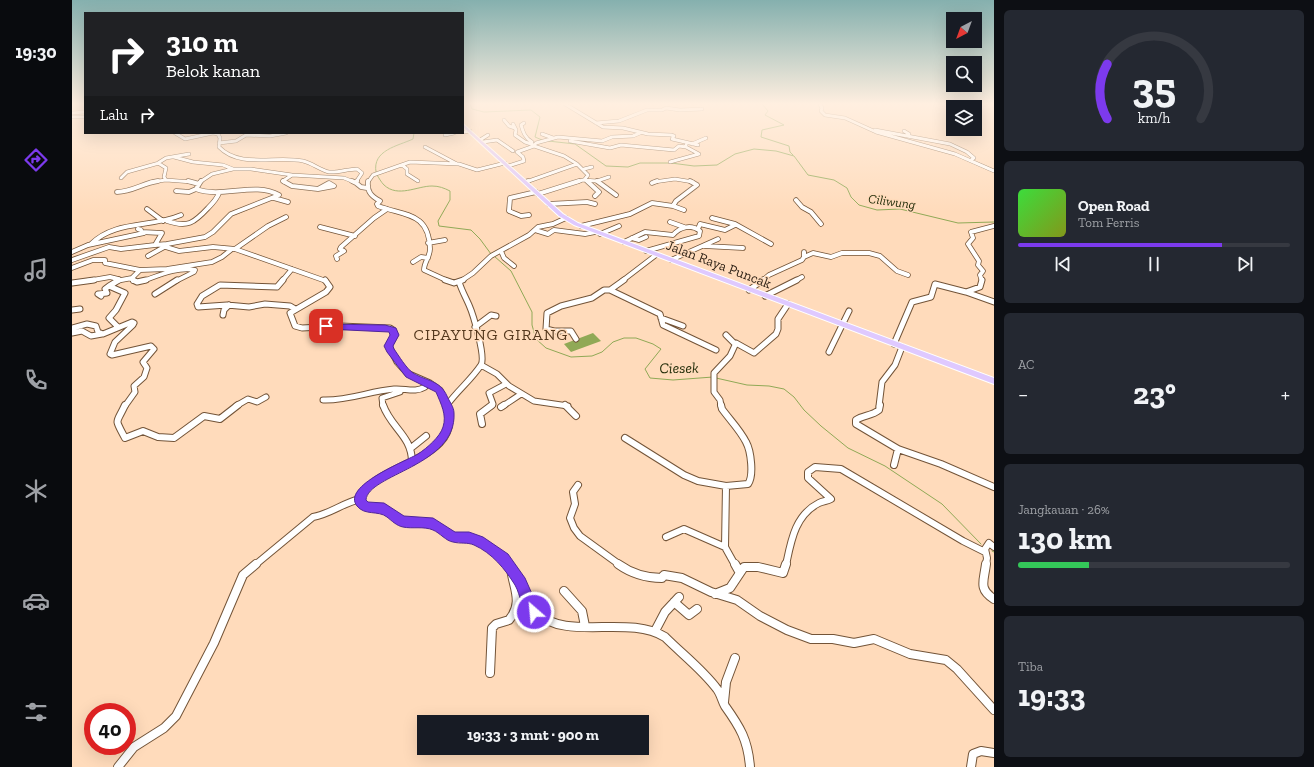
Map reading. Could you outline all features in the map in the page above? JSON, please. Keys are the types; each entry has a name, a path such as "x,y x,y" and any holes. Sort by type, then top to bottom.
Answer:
{"highway":[{"name":"Jalan Raya Puncak","path":"482,141 549,204 566,218 581,226 994,381"}],"street":[{"path":"220,140 219,147 221,151 244,158 269,161 302,161 332,172 357,169 362,173 356,183"},
{"path":"219,143 238,140"},
{"path":"482,141 496,140 513,151"},
{"path":"522,140 525,142 536,144"},
{"path":"529,140 564,156 584,169 588,176 584,180"},
{"path":"425,147 459,164 477,170 524,161 517,152 545,140"},
{"path":"590,140 602,141 605,140"},
{"path":"670,162 699,154 689,145 674,140"},
{"path":"689,145 702,140"},
{"path":"903,140 953,153 994,171"},
{"path":"930,140 957,147 971,155 974,158 971,160"},
{"path":"570,141 610,148 621,145 674,150 679,146 698,145"},
{"path":"121,178 125,172 159,163 166,158 189,154"},
{"path":"174,157 194,162 223,165 233,169"},
{"path":"459,164 435,164 415,161 373,175 368,181 367,188 372,197 380,201 378,206 386,210 420,220 427,228 430,253 423,268 426,272 451,282 459,282 473,273 491,256 529,235 538,227 553,224 566,218"},
{"path":"159,163 166,168 164,177 166,180"},
{"path":"526,182 577,164"},
{"path":"402,165 407,169 407,174 418,181"},
{"path":"584,169 592,167"},
{"path":"176,191 189,192 196,189 203,180 218,172 251,168 292,175 344,178 361,187 367,188"},
{"path":"292,175 283,181 284,184 317,188"},
{"path":"529,215 520,216 509,211 510,198 537,193 584,180 597,181 609,177"},
{"path":"652,183 664,180 681,179 696,184 695,187 676,201 673,206"},
{"path":"117,192 127,192 146,183 166,180 187,181 199,184"},
{"path":"584,180 592,184 599,192 595,196"},
{"path":"597,181 616,195"},
{"path":"72,260 105,248 114,247 121,249 167,245 207,236 239,210 274,198 279,194 265,190 219,193 203,192 196,189"},
{"path":"147,209 165,221 184,226 203,216 218,199 219,193"},
{"path":"274,198 288,202"},
{"path":"796,200 802,207 811,212 821,224"},
{"path":"549,204 570,205 577,203 583,204 587,202 595,204"},
{"path":"581,226 609,218 626,216 652,203 673,206 684,210"},
{"path":"337,259 336,256 344,251 340,248 374,218 386,210"},
{"path":"91,244 99,236 113,230 165,221 181,215"},
{"path":"72,268 93,260 105,260 106,264 118,265 131,270 164,269 212,262 222,257 268,226 286,217"},
{"path":"712,218 722,219 742,227 771,244"},
{"path":"670,222 684,227 698,229"},
{"path":"646,251 696,237 700,233 698,229 700,224 725,230 735,225"},
{"path":"535,230 548,234 554,230 585,234 598,233 619,226"},
{"path":"966,292 980,287 982,280 980,275 983,271 978,265 978,260 968,244 973,238 971,232 994,226"},
{"path":"320,227 354,236"},
{"path":"624,242 645,232 672,235 677,230 684,227"},
{"path":"138,229 144,233"},
{"path":"72,252 84,246 118,238 144,233 162,233 155,246"},
{"path":"632,238 639,240 646,237"},
{"path":"114,247 118,238"},
{"path":"671,260 718,239"},
{"path":"428,243 445,240"},
{"path":"167,245 169,248 179,251 213,247 234,249 322,278 328,282 330,287 327,292 314,300 295,308 290,313 292,321 296,326 302,328 340,326 390,328 393,330 395,335 388,346 406,372 440,390 449,412 448,424 444,435 427,453 371,484 363,491 360,499"},
{"path":"148,256 167,245"},
{"path":"703,245 743,248"},
{"path":"498,252 514,266"},
{"path":"749,290 769,275 804,255 813,253 831,257 842,253 869,253 880,256 897,271 908,275"},
{"path":"610,290 656,255"},
{"path":"413,262 422,257 428,258"},
{"path":"137,282 164,269"},
{"path":"137,282 163,272 186,269 195,270 194,272 183,276 155,294"},
{"path":"292,269 277,287 220,285 202,296 197,304 198,308 229,305 242,307 265,304 290,306 295,308"},
{"path":"72,283 110,277 118,279 132,278 140,270"},
{"path":"765,296 802,277"},
{"path":"132,278 133,281 137,282"},
{"path":"101,296 98,294 107,293 105,289 118,279"},
{"path":"447,405 455,393 469,382 475,371 481,365 482,351 469,305 463,296 459,282"},
{"path":"894,344 912,302 920,298 931,298 936,284 966,292 994,302"},
{"path":"109,286 125,293 116,310 109,318 118,327"},
{"path":"576,339 571,331 554,331 546,329 547,313 561,306 592,298 604,290 610,290 660,314 663,325 716,350"},
{"path":"726,335 735,344 739,344 752,353 755,352 770,340 778,331 778,319 788,304"},
{"path":"223,314 224,310 229,305"},
{"path":"72,310 80,309"},
{"path":"829,352 849,310"},
{"path":"475,327 491,315 496,316"},
{"path":"661,318 683,326"},
{"path":"72,333 83,331 88,332 91,336 103,334 129,322 134,323 111,348 110,351 112,355 137,351 151,346 154,348 143,362 147,368 146,375 134,386 135,392 126,402 117,419 117,423 125,438 143,431 158,437 174,438 204,416 210,416 220,420 234,407 248,399 257,402 266,397"},
{"path":"72,328 90,324 96,326 98,332 103,334"},
{"path":"625,438 684,475 698,481 726,486 748,484 751,480 752,470 750,454 744,437 722,409 720,400 714,392 713,382 714,373 730,356 735,344"},
{"path":"902,347 895,365 882,382 879,410 874,414 859,418 856,420 856,424 898,449 941,464 994,487"},
{"path":"481,365 497,374 506,384 521,394 538,402 567,406 576,416"},
{"path":"323,400 340,401 394,390 419,391 425,387 425,381"},
{"path":"482,424 480,414 493,404 489,393 506,384"},
{"path":"402,390 385,396 382,398 382,403 392,422 411,448 412,462"},
{"path":"501,407 521,394"},
{"path":"411,448 426,436"},
{"path":"894,465 898,449"},
{"path":"715,594 730,588 744,567 751,566 783,573 785,571 792,534 795,527 803,516 816,505 831,500 829,496 808,478 808,472 815,467 840,468 963,541 989,546 984,591 994,599"},
{"path":"578,485 573,492 575,502 570,513 572,524 579,534 615,563 631,572 652,579 662,578 664,575 674,576 691,582 715,594 737,600 760,616 787,630 811,638 833,639 854,643 874,639 910,654 946,660 957,669 994,710"},
{"path":"726,486 725,547 740,573"},
{"path":"360,499 364,506 384,508 402,522 433,524 454,537 469,537 501,556 520,582 529,605 540,618 560,625 625,627 656,630 709,679 718,690 724,704 736,720 745,738 750,767"},
{"path":"118,767 132,749 169,726 176,716 214,643 245,572 313,517 323,515 352,501 360,499"},
{"path":"666,537 684,529 725,547"},
{"path":"490,673 492,628 496,624 507,622 517,604 517,592 511,575 511,568"},
{"path":"564,591 582,611 585,626"},
{"path":"656,630 665,612 676,599 689,614 697,610"},
{"path":"724,704 726,682 735,658"},
{"path":"971,767 973,754 982,750 994,753"}],"shaded area":[{"path":"593,333 601,341 571,352 564,344"}],"waterway":[{"name":"Ciesek","path":"376,172 376,165 382,154 387,150 411,140"},
{"path":"770,140 789,146 790,152 793,155"},
{"name":"Ciliwung","path":"548,141 575,144 606,166 628,167 640,163 668,163"},
{"name":"Ciliwung","path":"671,163 694,166 717,165 735,154 754,149 776,151 794,156 808,175 834,180 847,188 851,197 859,205 877,210 900,209 958,223 994,222"},
{"name":"Ciesek","path":"377,175 384,185 395,191 426,186 437,186 450,191 450,200 438,221 439,226 471,230 491,254"},
{"name":"Ciesek","path":"494,256 511,271 532,312 532,325 536,339 546,348 571,357 592,356 602,352 613,342 624,338 636,338 653,344 661,349 645,369 650,378 673,380 713,377"},
{"name":"Ciesek","path":"716,378 747,385 769,386 784,389 794,397 804,410 821,426 848,448 885,466 942,504 981,544"}],"district":[{"name":"CIPAYUNG GIRANG","path":"491,334"}],"route":[{"path":"326,326 390,328 393,330 395,335 388,346 390,350 406,372 440,390 449,412 448,429 437,443 423,456 396,469 371,484 361,494 360,502 368,508 384,508 402,522 424,522 433,524 454,537 469,537 479,541 504,558 517,576 529,605 534,612"}]}
